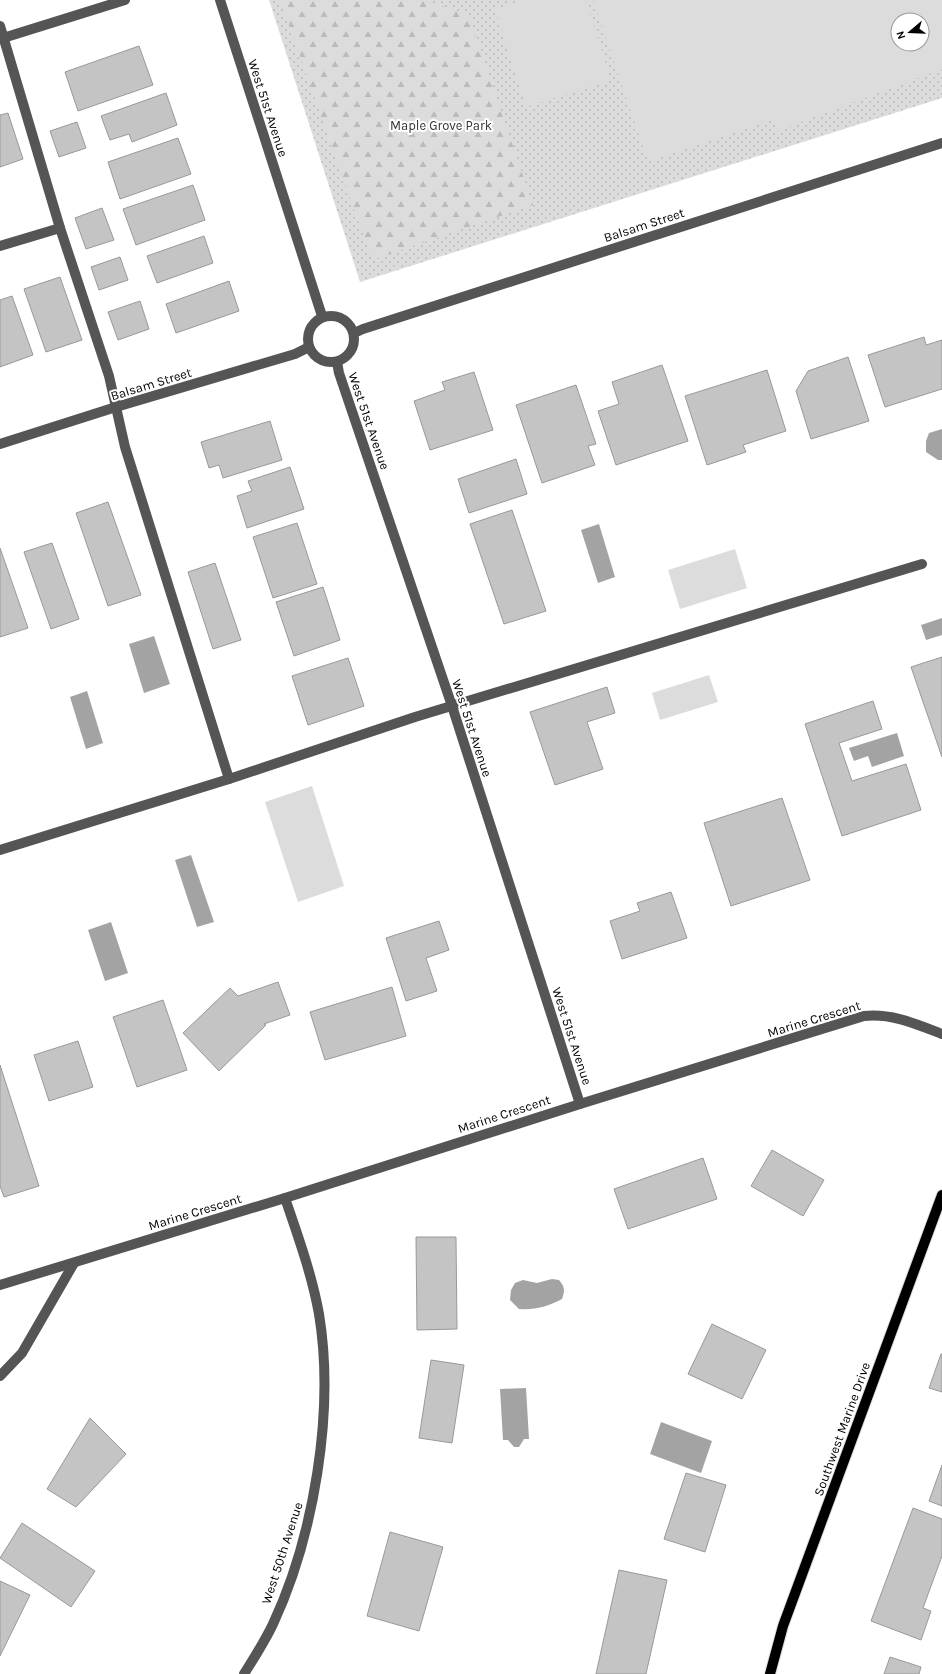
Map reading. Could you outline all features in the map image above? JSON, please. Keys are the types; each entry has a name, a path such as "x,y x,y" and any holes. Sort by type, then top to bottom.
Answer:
{"main road":[{"name":"Southwest Marine Drive","path":"770,1674 783,1626 942,1195"}],"street":[{"path":"2,38 125,0"},
{"name":"West 51st Avenue","path":"220,0 322,316"},
{"path":"0,26 2,38 60,228 109,376 125,447 229,779"},
{"name":"Balsam Street","path":"354,333 942,143"},
{"path":"0,246 60,228"},
{"path":"332,315 342,318 350,324 354,333 354,342 351,351 337,362 320,360 314,355 309,347 307,338 309,329 314,321 322,316 332,315"},
{"name":"Balsam Street","path":"0,444 116,407 295,354 309,347"},
{"name":"West 51st Avenue","path":"337,362 341,381 452,706 580,1104"},
{"path":"0,850 229,779 452,706 922,564"},
{"name":"Marine Crescent","path":"0,1285 285,1198 580,1104 864,1016 878,1015 904,1020 942,1034"},
{"name":"West 50th Avenue","path":"244,1674 273,1624 296,1561 314,1497 323,1429 324,1369 319,1314 305,1260 285,1198"},
{"path":"0,1376 22,1353 74,1263"}],"green space":[{"name":"Maple Grove Park","path":"269,0 942,0 942,98 360,282"},
{"path":"280,0 422,0 468,14 533,205 372,260"},
{"path":"523,0 586,0 611,80 526,107 495,9"},
{"path":"593,0 942,0 942,69 777,131 773,119 648,162"},
{"path":"735,549 747,588 680,609 668,570"},
{"path":"709,675 718,702 660,720 652,693"},
{"path":"312,786 344,886 298,902 265,802"}],"shaded area":[{"path":"942,429 942,460 938,460 926,452 926,441 929,433"},
{"path":"599,524 615,577 598,583 581,530"},
{"path":"942,618 942,635 926,640 921,625"},
{"path":"154,636 170,684 144,693 129,644"},
{"path":"87,691 103,743 86,749 70,697"},
{"path":"897,733 904,756 872,767 868,756 854,761 849,748"},
{"path":"191,855 214,922 197,927 175,860"},
{"path":"111,922 128,973 105,981 88,930"},
{"path":"552,1279 559,1280 564,1289 562,1299 557,1302 536,1308 519,1309 510,1300 511,1290 515,1283 523,1280 537,1283"},
{"path":"526,1388 529,1439 524,1439 519,1447 514,1447 508,1440 503,1440 500,1389"},
{"path":"661,1422 712,1441 701,1473 650,1454"}],"building":[{"path":"139,46 153,85 78,111 65,72"},
{"path":"166,93 177,125 132,142 129,134 110,140 101,116"},
{"path":"8,113 23,159 0,167 0,115"},
{"path":"77,122 86,148 59,157 50,131"},
{"path":"178,138 191,174 120,199 108,162"},
{"path":"193,185 205,220 136,245 123,209"},
{"path":"102,208 114,240 86,249 75,218"},
{"path":"204,236 213,263 157,283 147,256"},
{"path":"120,257 128,280 99,290 91,267"},
{"path":"60,277 82,340 46,352 24,289"},
{"path":"229,281 239,311 176,333 166,304"},
{"path":"12,296 33,355 0,367 0,300"},
{"path":"140,301 149,329 118,340 108,312"},
{"path":"924,337 926,345 942,340 942,389 885,407 868,355"},
{"path":"848,357 869,421 811,439 796,391 808,371"},
{"path":"662,365 688,441 616,465 598,411 619,404 612,382"},
{"path":"767,370 786,431 743,445 746,452 707,465 685,396"},
{"path":"474,372 493,430 430,450 414,401 445,390 442,382"},
{"path":"576,385 596,444 588,446 595,465 542,483 516,405"},
{"path":"270,421 282,460 223,478 219,465 209,468 201,442"},
{"path":"516,459 527,494 469,513 458,479"},
{"path":"290,467 304,509 247,528 237,496 252,491 248,481"},
{"path":"108,502 141,595 108,606 76,513"},
{"path":"512,510 546,611 504,624 470,524"},
{"path":"297,523 317,584 273,598 253,537"},
{"path":"52,543 79,619 51,629 24,552"},
{"path":"0,548 28,628 0,637"},
{"path":"215,563 241,640 213,649 188,572"},
{"path":"323,587 340,640 294,656 276,602"},
{"path":"942,657 942,757 911,667"},
{"path":"348,658 364,706 308,725 292,676"},
{"path":"607,687 615,713 587,722 603,769 555,785 530,712"},
{"path":"873,701 882,729 839,743 852,781 906,764 921,810 842,836 805,724"},
{"path":"782,798 810,880 731,906 704,823"},
{"path":"671,892 687,938 622,959 610,921 640,911 637,903"},
{"path":"439,921 449,950 426,958 437,991 406,1001 386,938"},
{"path":"278,982 290,1015 264,1024 266,1025 219,1071 183,1033 230,988 238,996"},
{"path":"392,987 406,1036 325,1060 310,1012"},
{"path":"163,1000 187,1070 137,1087 113,1017"},
{"path":"78,1041 93,1087 49,1101 34,1055"},
{"path":"0,1065 39,1186 4,1197 0,1186"},
{"path":"772,1150 824,1180 803,1216 751,1186"},
{"path":"703,1158 717,1199 628,1229 614,1189"},
{"path":"416,1237 456,1237 457,1329 417,1330"},
{"path":"712,1324 766,1350 742,1399 688,1374"},
{"path":"942,1354 942,1392 929,1388"},
{"path":"431,1360 464,1365 452,1443 419,1438"},
{"path":"90,1418 126,1454 76,1507 47,1489"},
{"path":"942,1465 942,1506 929,1501"},
{"path":"686,1473 726,1485 705,1552 664,1539"},
{"path":"913,1508 942,1519 942,1556 923,1608 931,1611 921,1640 871,1621"},
{"path":"22,1523 95,1571 71,1607 0,1558"},
{"path":"390,1532 443,1547 419,1631 367,1616"},
{"path":"619,1570 667,1580 646,1674 596,1674"},
{"path":"0,1581 30,1595 0,1656"},
{"path":"890,1657 921,1667 919,1674 884,1674"}]}
